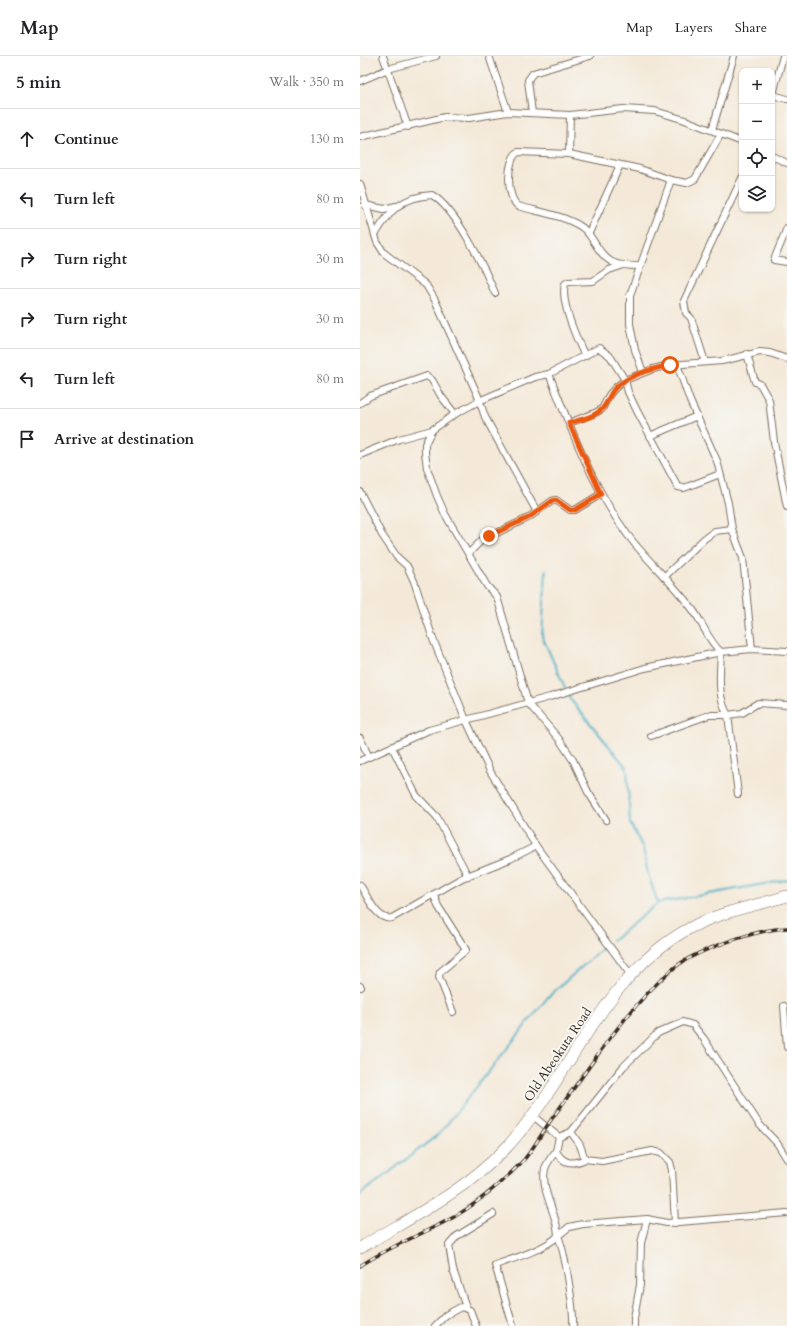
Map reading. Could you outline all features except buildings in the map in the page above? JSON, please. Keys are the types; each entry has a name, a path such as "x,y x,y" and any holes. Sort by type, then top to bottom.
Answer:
{"highway":[{"name":"Old Abeokuta Road","path":"360,1248 465,1185 506,1148 533,1116 612,996 630,974 667,941 690,927 715,917 787,896"}],"street":[{"path":"383,56 408,127"},
{"path":"360,81 388,69 436,56"},
{"path":"489,56 508,112"},
{"path":"532,113 528,80 533,73 590,56"},
{"path":"712,130 734,56"},
{"path":"775,85 783,56"},
{"path":"775,97 787,99"},
{"path":"360,137 445,118 469,118 508,112 570,115 623,109 655,111 686,120 739,141"},
{"path":"569,154 570,115"},
{"path":"622,266 608,261 601,254 589,233 582,227 568,220 518,206 513,202 509,192 509,179 516,153 569,154 620,164 640,169 671,180 687,183 694,181 722,134"},
{"path":"775,157 787,163"},
{"path":"589,233 620,164"},
{"path":"643,372 635,350 630,324 630,295 671,180"},
{"path":"360,184 375,235 384,253 415,276 429,290 435,300 485,417 537,512"},
{"path":"704,362 691,318 686,313 684,301 739,184"},
{"path":"375,235 384,220 396,206 406,200 432,195 440,200 464,233 495,293"},
{"path":"365,205 384,208 396,206"},
{"path":"787,228 774,260 787,262"},
{"path":"585,356 569,315 565,297 565,284 568,282 593,280 609,270 622,266 640,266"},
{"path":"360,455 400,439 432,430 455,414 479,401 535,377 549,374 599,348 610,356 625,380 628,392 650,436 680,488 720,474"},
{"path":"569,423 590,416 602,409 609,395 625,380 643,372 677,364 722,361 760,352 770,353 787,359"},
{"path":"747,354 755,382 760,384 769,400 775,448 787,507"},
{"path":"677,364 697,416 717,461 728,503 732,529 743,558 752,649"},
{"path":"549,374 601,494 628,535 664,578 694,610 715,647 721,652"},
{"path":"360,404 370,396 427,376 432,380 441,396 455,414"},
{"path":"650,436 697,416"},
{"path":"432,430 425,444 427,468 441,506 469,552 487,586 497,598 528,703 559,739 573,760 588,792 606,820"},
{"path":"360,492 382,535 397,557 407,566 414,581 433,639 466,720 490,771 536,846 630,974"},
{"path":"469,552 485,538 528,518 552,501 556,500 570,510 575,510 601,494"},
{"path":"664,578 704,539 715,531 732,529"},
{"path":"360,762 429,730 528,703 645,668 721,652 752,649 787,650"},
{"path":"721,652 720,679 723,707 728,715 738,794"},
{"path":"651,736 709,715 742,713 758,703 787,705"},
{"path":"360,738 369,757"},
{"path":"392,747 416,795 437,818 468,876"},
{"path":"360,885 381,917 387,920 468,876 510,859 536,846"},
{"path":"434,895 438,906 466,950 440,972 439,977 453,1012"},
{"path":"784,1006 787,1046"},
{"path":"559,1137 571,1132 623,1067 658,1033 683,1022 693,1025 704,1039 759,1124 777,1143 787,1158"},
{"path":"533,1116 559,1137"},
{"path":"571,1132 580,1145 585,1159"},
{"path":"559,1137 556,1151 548,1162 545,1175 548,1199 558,1226 558,1236 561,1242 573,1326"},
{"path":"556,1151 560,1159 567,1163 577,1163 585,1159 602,1161 652,1151 661,1153 670,1162 672,1170 675,1223"},
{"path":"513,1326 495,1265 527,1254 554,1240 569,1227 583,1224 647,1219 675,1223 787,1213"},
{"path":"476,1326 470,1310 466,1307 453,1270 449,1245 457,1236 493,1214"},
{"path":"634,1326 640,1285 641,1243 647,1219"},
{"path":"435,1326 446,1315 461,1307 466,1307"}],"waterway":[{"path":"546,570 542,636 570,699 627,768 630,823 643,848 648,874 658,903"},
{"path":"612,941 658,903 787,880"},
{"path":"360,1195 440,1133 548,997 604,947"}],"railway":[{"path":"360,1266 383,1252 463,1212 488,1193 520,1164 608,1040 656,984 674,968 697,954 744,936 775,929 787,928"}],"route":[{"path":"489,536 528,518 552,501 556,500 570,510 575,510 601,494 569,423 590,416 602,409 609,395 625,380 643,372 670,365"}]}
